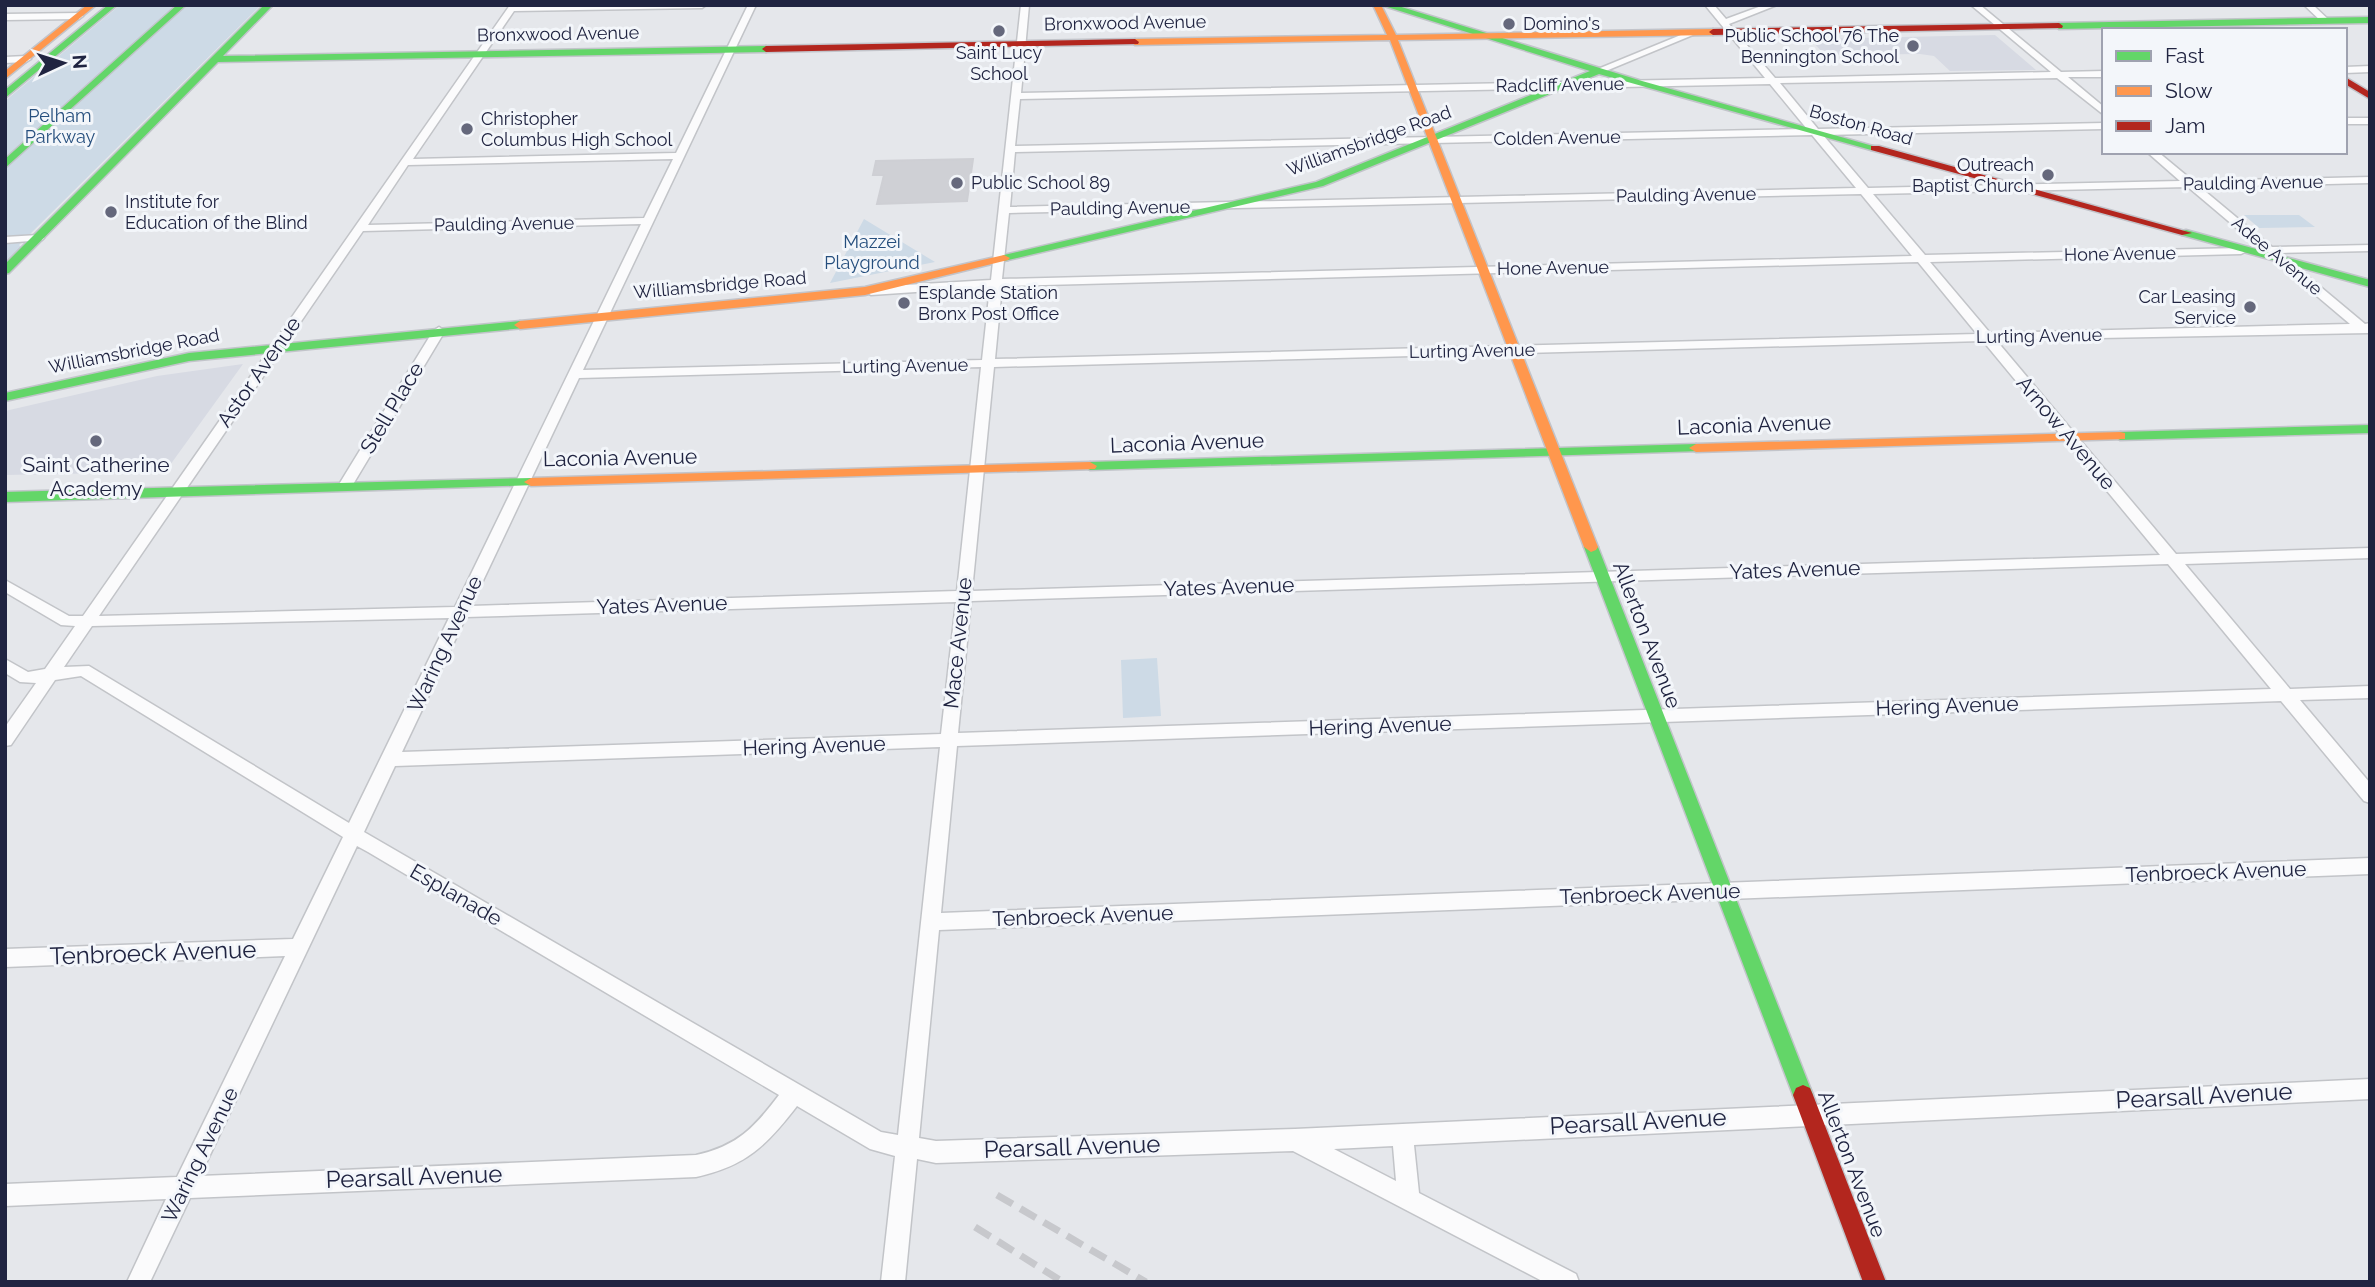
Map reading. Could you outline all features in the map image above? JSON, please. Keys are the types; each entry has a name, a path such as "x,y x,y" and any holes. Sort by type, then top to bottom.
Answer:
{"street":[{"path":"5,95 113,5"},
{"path":"5,165 182,5"},
{"path":"5,271 270,5"},
{"path":"513,7 702,5"},
{"name":"Waring Avenue","path":"138,1282 752,5"},
{"name":"Mace Avenue","path":"893,1282 1025,5"},
{"name":"Allerton Avenue","path":"1377,5 1414,88 1875,1282"},
{"name":"Boston Road","path":"1385,5 1639,83 2241,251 2370,284"},
{"name":"Arnow Avenue","path":"1709,5 2370,796"},
{"path":"1727,27 1773,5"},
{"path":"1975,5 2102,111"},
{"path":"2229,5 2260,26"},
{"path":"2308,5 2326,21"},
{"name":"Astor Avenue","path":"5,740 513,7"},
{"path":"5,17 86,10"},
{"path":"5,76 86,10"},
{"name":"Bronxwood Avenue","path":"216,60 1696,32 1727,27 2260,26 2370,20"},
{"name":"Williamsbridge Road","path":"5,397 189,357 865,291 1319,184 1434,140 1696,32"},
{"path":"5,60 26,59"},
{"path":"2347,69 2370,69"},
{"name":"Radcliff Avenue","path":"1015,96 2102,74"},
{"path":"2347,81 2370,96"},
{"path":"2347,121 2370,121"},
{"name":"Colden Avenue","path":"1010,149 2102,126"},
{"name":"Adee Avenue","path":"2154,154 2367,330"},
{"path":"404,162 679,156"},
{"name":"Paulding Avenue","path":"1003,210 2370,180"},
{"path":"1134,208 1136,228"},
{"name":"Paulding Avenue","path":"359,228 648,221"},
{"path":"5,240 38,238"},
{"path":"2270,250 2370,248"},
{"name":"Hone Avenue","path":"865,291 996,283 2241,251"},
{"name":"Lurting Avenue","path":"575,374 1987,337 2367,330"},
{"name":"Stell Place","path":"345,486 439,331"},
{"name":"Laconia Avenue","path":"5,497 2370,429"},
{"name":"Yates Avenue","path":"88,621 2370,553"},
{"path":"5,585 66,621 88,621"},
{"name":"Esplanade","path":"5,666 26,678 83,670 793,1094 878,1142 906,1149"},
{"name":"Hering Avenue","path":"391,759 2370,692"},
{"name":"Tenbroeck Avenue","path":"930,922 2370,866"},
{"name":"Tenbroeck Avenue","path":"5,958 301,947"},
{"name":"Pearsall Avenue","path":"906,1149 936,1152 1295,1140 2370,1088"},
{"name":"Pearsall Avenue","path":"5,1195 696,1166 726,1160 747,1149 793,1094"},
{"path":"1402,1133 1409,1200"},
{"path":"1295,1140 1568,1282"}],"shaded area":[{"name":"Public School 76 The Bennington School","path":"1995,35 2036,70 1950,71 1934,56 1920,54 1825,55 1810,39"},
{"name":"Saint Catherine Academy","path":"243,364 165,472 5,475 5,411 157,376"}],"green space":[{"name":"Pelham Parkway","path":"120,5 261,5 19,245 21,247 5,263 5,101"},
{"path":"2244,215 2299,215 2315,227 2259,228"},
{"name":"Mazzei Playground","path":"864,219 935,262 830,283"},
{"path":"1157,658 1161,716 1123,718 1121,660"}],"building":[{"name":"Public School 89","path":"973,159 967,201 877,204 884,175 873,175 876,161"}],"railway":[{"path":"997,1195 1146,1282"},
{"path":"975,1227 1063,1282"}],"traffic: fast":[{"path":"5,95 113,5"},
{"path":"5,165 182,5"},
{"path":"5,271 269,5"},
{"path":"1385,5 1639,83 1875,148"},
{"path":"2059,26 2370,20"},
{"path":"216,59 766,49"},
{"path":"1004,258 1319,184 1598,71"},
{"path":"2186,233 2370,284"},
{"path":"5,397 189,357 520,325"},
{"path":"2120,436 2370,429"},
{"path":"1090,466 1696,448"},
{"path":"5,497 531,482"},
{"path":"1591,547 1803,1095"}],"traffic: slow":[{"path":"5,76 92,5"},
{"path":"1377,5 1402,57 1591,547"},
{"path":"1135,42 1713,32"},
{"path":"520,325 865,291 1004,258"},
{"path":"1696,448 2120,436"},
{"path":"531,482 1090,466"}],"traffic: jam":[{"path":"1713,32 2059,26"},
{"path":"766,49 1135,42"},
{"path":"2347,81 2370,96"},
{"path":"1875,148 2186,233"},
{"path":"1803,1095 1875,1282"}],"place":[{"name":"Domino's","path":"1509,24"},
{"name":"Saint Lucy School","path":"999,31"},
{"name":"Public School 76 The Bennington School","path":"1913,46"},
{"name":"Christopher Columbus High School","path":"467,129"},
{"name":"Outreach Baptist Church","path":"2048,175"},
{"name":"Public School 89","path":"957,183"},
{"name":"Institute for Education of the Blind","path":"111,212"},
{"name":"Esplande Station Bronx Post Office","path":"904,303"},
{"name":"Car Leasing Service","path":"2250,307"},
{"name":"Saint Catherine Academy","path":"96,441"}]}
